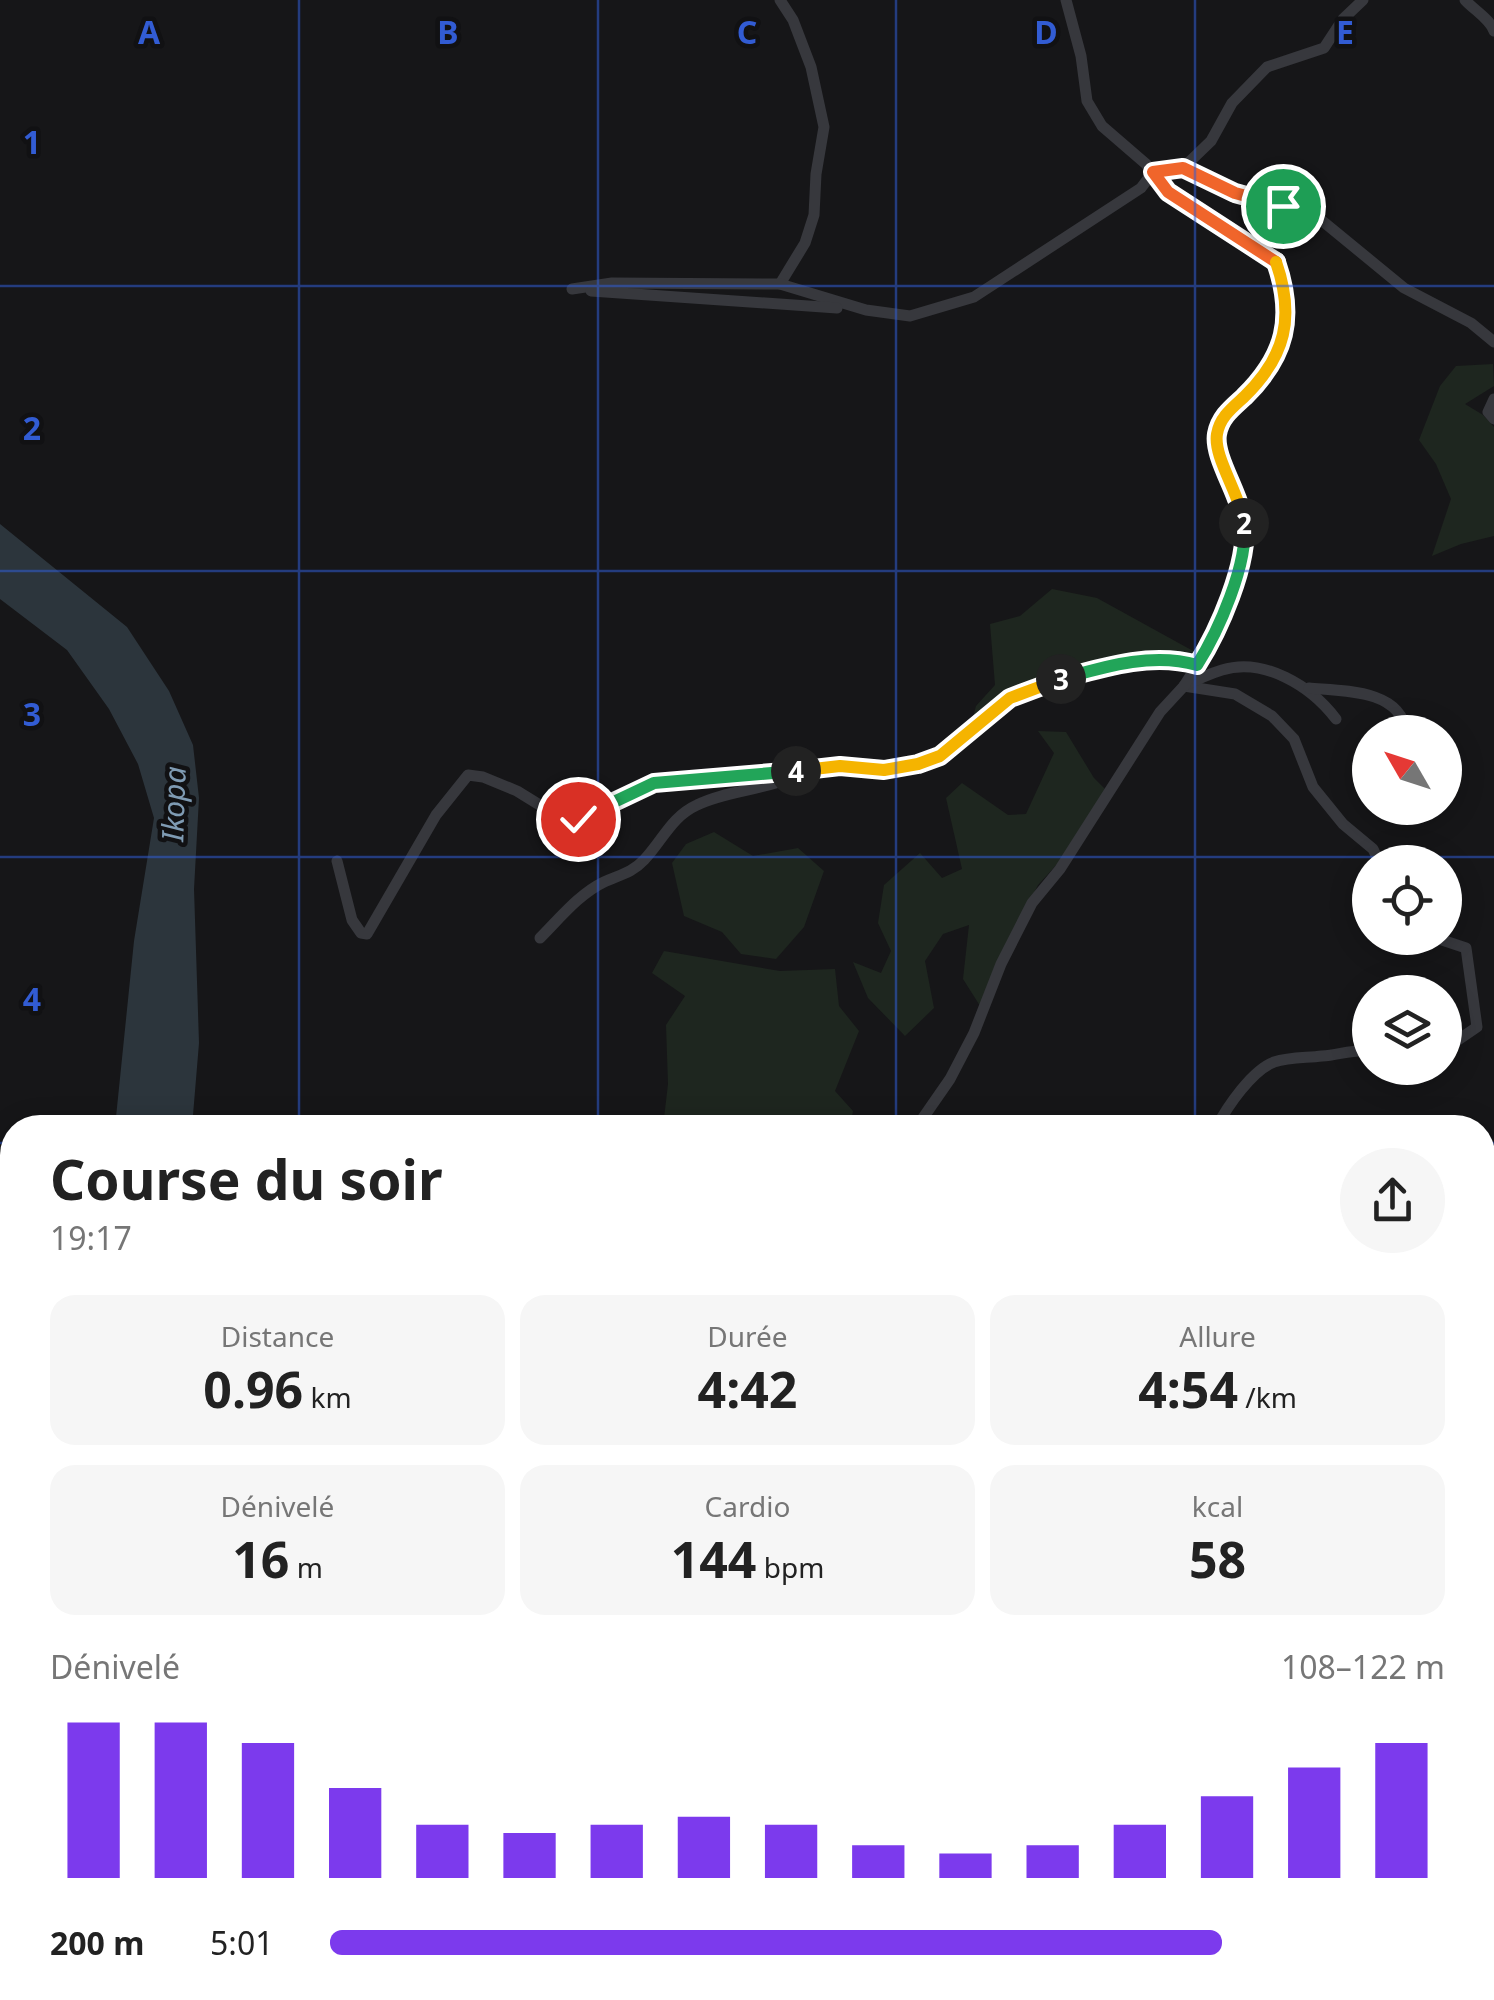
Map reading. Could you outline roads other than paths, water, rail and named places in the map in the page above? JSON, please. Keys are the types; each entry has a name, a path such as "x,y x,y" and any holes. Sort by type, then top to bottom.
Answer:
{"street":[{"path":"780,0 793,20 811,67 822,102 824,127 814,215 805,242 780,284"},
{"path":"925,1115 974,1033 995,976 1032,903 1090,825 1160,712 1184,686 1213,640 1236,582 1245,532 1242,502 1220,457 1216,437 1223,416 1268,373 1288,310 1276,263 1259,248 1168,192 1153,172 1102,126 1087,102 1081,56 1066,0"},
{"path":"1183,168 1210,141 1232,104 1267,67 1324,48 1343,18 1363,0"},
{"path":"1465,0 1494,31"},
{"path":"866,310 780,284 612,283 572,289 910,316 974,297 1141,188 1153,172 1183,168 1235,193 1309,210 1404,288 1472,323 1494,342"},
{"path":"1494,400 1488,412 1494,419"},
{"path":"337,861 352,920 361,934 367,934 436,815 468,775 516,791 564,820 598,812 654,783 840,766 884,770 918,764 940,756 1010,698 1056,680 1108,666 1168,658 1197,665"},
{"path":"1184,686 1224,669 1266,670 1304,687 1336,718"},
{"path":"1184,686 1235,694 1272,716 1294,739 1313,787 1342,824 1369,845"},
{"path":"1304,687 1385,700 1399,715"},
{"path":"540,938 577,900 643,862 676,818 699,804 778,783 804,770"},
{"path":"1462,947 1466,948 1477,1026 1462,1037"},
{"path":"1223,1115 1229,1103 1269,1064 1352,1049"}],"water":[{"name":"Ikopa","path":"0,524 127,627 169,691 193,745 199,798 194,889 199,1043 193,1115 116,1115 134,941 154,818 138,764 109,709 67,650 0,599"}]}
